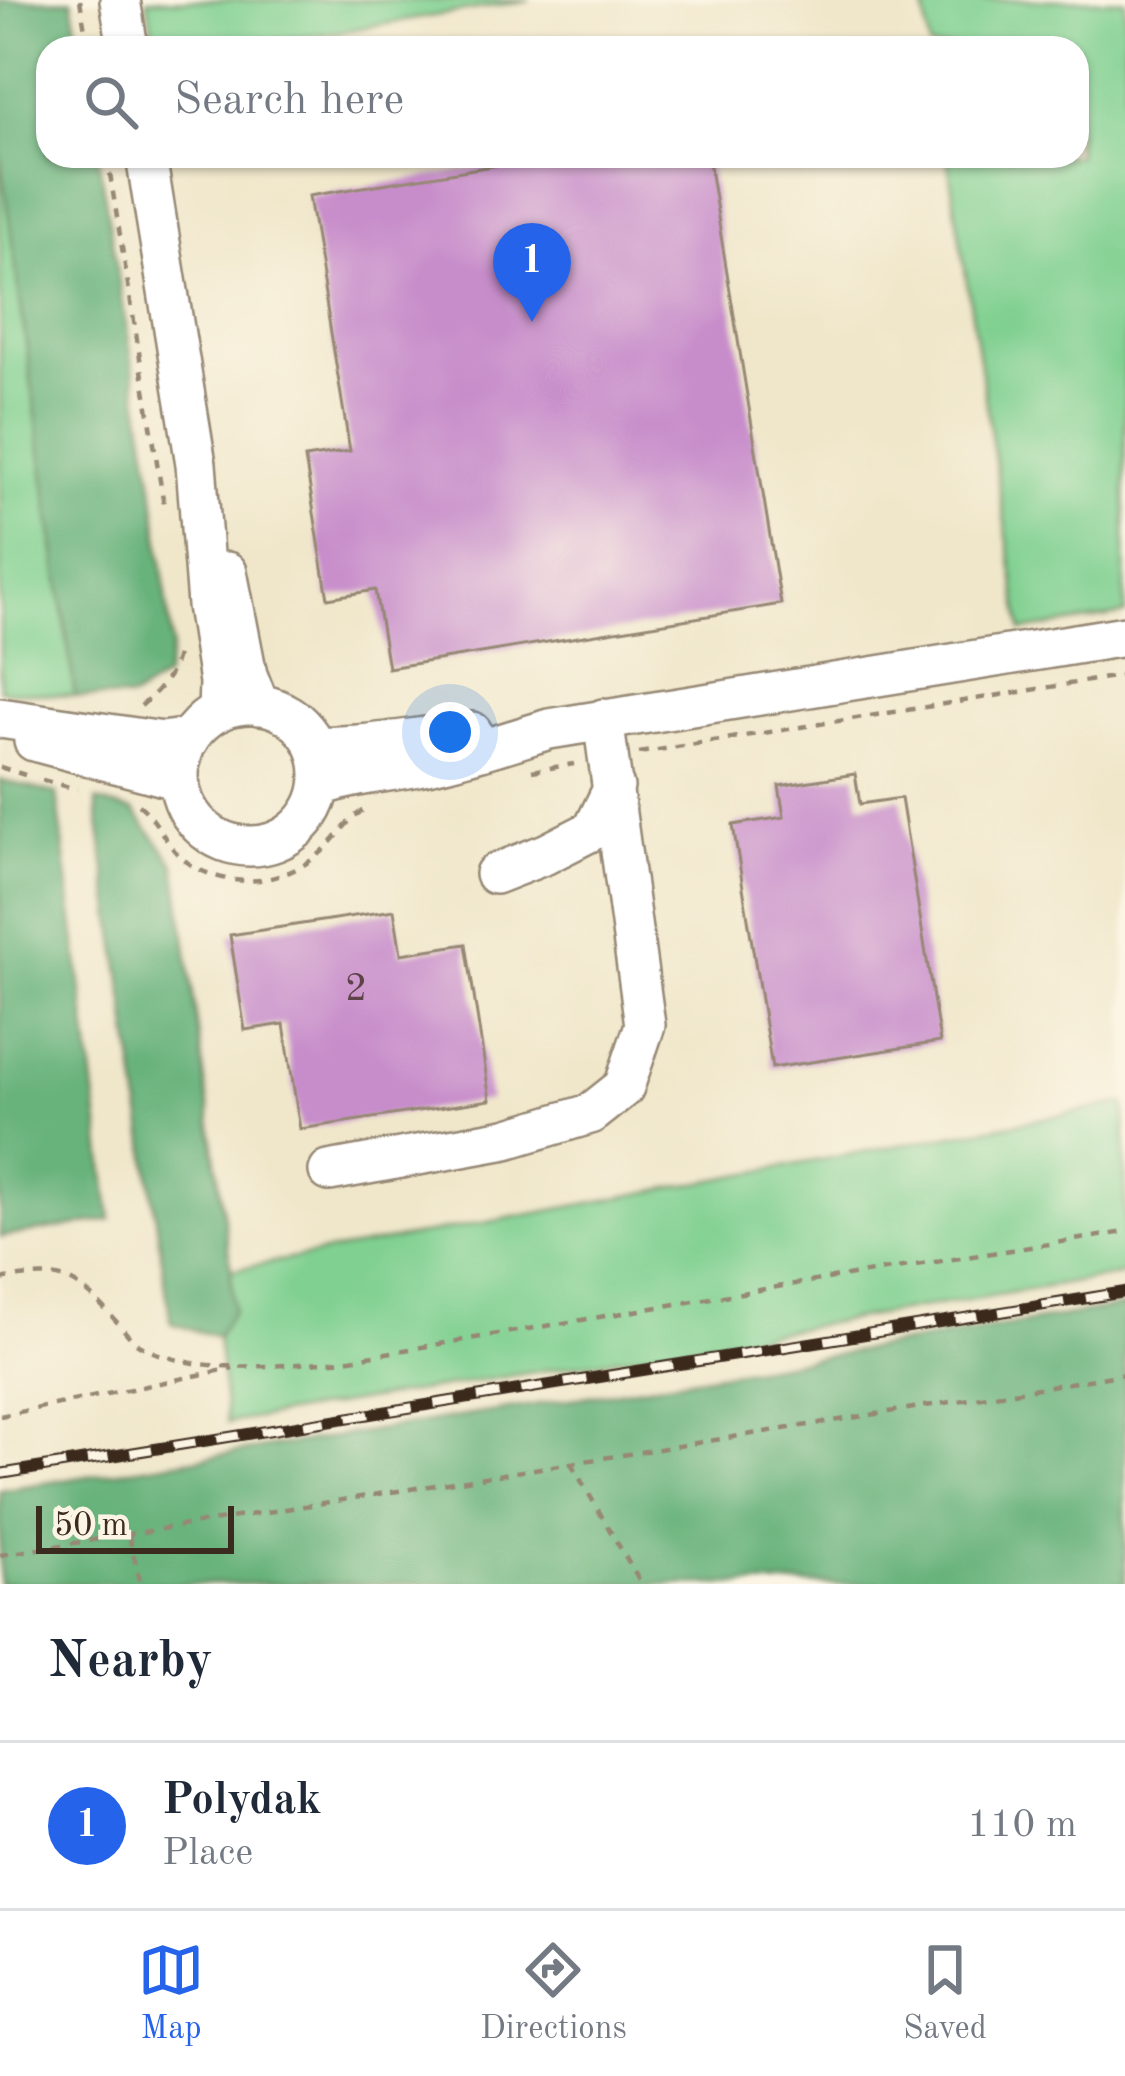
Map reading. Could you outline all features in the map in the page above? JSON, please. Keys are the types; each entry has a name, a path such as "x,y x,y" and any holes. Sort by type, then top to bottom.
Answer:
{"street":[{"path":"120,0 126,36"},
{"path":"0,730 70,753 126,751 163,742 204,725 238,705 259,705 282,712 302,726 315,746 321,786 314,808 300,826 259,846 214,837 184,803 181,759 204,725 219,682 207,605 196,464 148,168"},
{"path":"196,464 222,546 248,675 259,705"},
{"path":"315,746 549,729 609,754 1125,636"},
{"path":"0,718 126,751 179,780"},
{"path":"321,786 351,775 498,746 549,729"},
{"path":"495,874 593,830 609,754"},
{"path":"329,1171 527,1133 590,1114 624,1087 645,1025 609,754"}],"path":[{"path":"80,0 86,36"},
{"path":"109,168 164,507"},
{"path":"177,633 179,654 166,684 137,709 117,792 146,809 167,844 187,862 218,878 251,882 282,877 331,843 352,816 376,804"},
{"path":"522,773 609,754 1125,675"},
{"path":"0,767 84,789"},
{"path":"0,1280 34,1275 67,1278 94,1297 138,1345 190,1363 244,1366 345,1360 1125,1232"},
{"path":"0,1416 244,1366"},
{"path":"0,1555 1125,1374"},
{"path":"571,1462 640,1584"},
{"path":"129,1536 142,1584"}],"green space":[{"path":"0,0 72,0 78,36 36,36 36,168 100,168 153,485 172,646 165,677 131,699 75,696 0,154"},
{"path":"147,0 530,0 312,36 153,36"},
{"path":"923,0 1125,0 1125,614 1022,631 949,168 1089,168 1089,36 928,36"},
{"path":"0,154 75,696 0,690"},
{"path":"0,780 57,794 111,1220 0,1237"},
{"path":"96,801 134,811 175,864 231,1270 233,1311 217,1337 171,1323"},
{"path":"1125,1103 1125,1274 227,1423 217,1337 233,1311 231,1270"},
{"path":"1125,1306 1125,1584 0,1584 0,1490"}],"building":[{"path":"480,168 710,168 781,604 388,668 375,590 328,598 305,458 350,451 309,196"},
{"path":"855,774 860,804 901,798 940,1042 772,1068 733,825 784,817 779,786"},
{"path":"394,910 401,954 466,944 490,1100 300,1129 284,1024 245,1030 230,935"}],"railway":[{"path":"0,1474 1125,1292"}],"place":[{"name":"Polydak","path":"532,322"}]}
